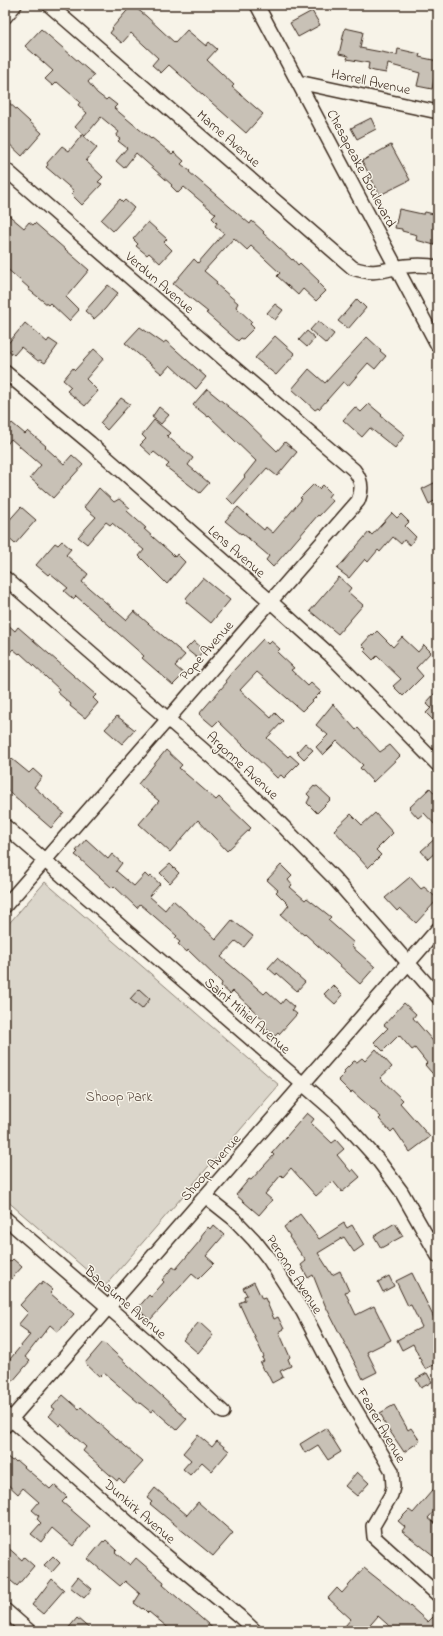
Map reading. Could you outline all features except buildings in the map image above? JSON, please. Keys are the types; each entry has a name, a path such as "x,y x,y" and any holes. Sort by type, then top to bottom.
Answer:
{"street":[{"path":"5,17 15,5"},
{"name":"Marne Avenue","path":"49,5 354,268 364,272 376,272 428,265 438,267"},
{"name":"Chesapeake Boulevard","path":"257,5 438,346"},
{"name":"Harrell Avenue","path":"298,82 438,112"},
{"name":"Verdun Avenue","path":"5,170 294,418"},
{"name":"Lens Avenue","path":"5,372 90,443 329,654 438,765"},
{"name":"Pope Avenue","path":"5,906 358,501 362,484 359,475 294,418"},
{"name":"Argonne Avenue","path":"5,578 216,760 333,877 438,997"},
{"name":"Saint Mihiel Avenue","path":"5,826 45,859 334,1111 378,1160 401,1191 438,1256"},
{"name":"Shoop Avenue","path":"7,1420 108,1307 438,929"},
{"name":"Peronne Avenue","path":"205,1196 234,1219 254,1240 269,1259 303,1312 339,1383"},
{"name":"Bapaume Avenue","path":"5,1218 198,1387 223,1412"},
{"name":"Fearer Avenue","path":"339,1383 392,1471 394,1487 373,1526 373,1532 377,1540 438,1595"},
{"name":"Dunkirk Avenue","path":"7,1420 255,1631"},
{"path":"5,1610 29,1631"}],"green space":[{"name":"Shoop Park","path":"45,882 279,1085 105,1286 5,1199 5,928"}]}
